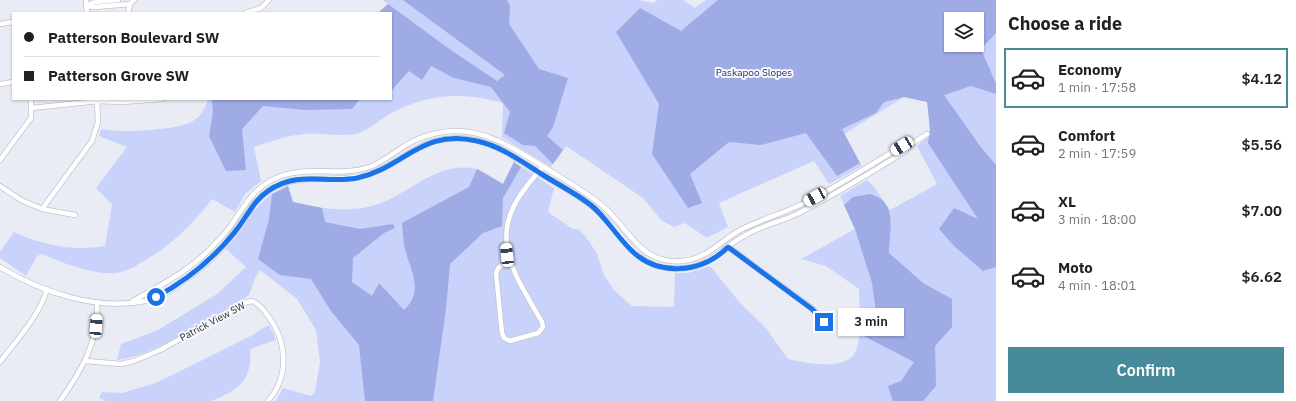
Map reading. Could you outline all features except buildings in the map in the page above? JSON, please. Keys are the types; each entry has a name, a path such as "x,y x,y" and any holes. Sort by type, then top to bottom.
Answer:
{"street":[{"path":"86,0 87,12"},
{"path":"86,6 95,3 118,0"},
{"path":"126,0 132,2"},
{"path":"248,12 261,8 269,0"},
{"path":"95,3 132,2"},
{"path":"128,12 132,2"},
{"path":"0,24 12,22"},
{"path":"0,84 12,82"},
{"path":"0,160 31,118 31,100"},
{"path":"32,108 98,100 134,102 153,100"},
{"path":"42,209 92,141 98,122 98,100"},
{"path":"459,138 460,131"},
{"path":"131,302 168,282 197,261 227,231 248,199 267,183 294,172 309,170 349,171 375,164 421,138 441,132 460,131 480,134 498,140 586,192 608,211 635,243 655,257 674,261 691,260 708,253 745,228 778,215 829,190 902,146 908,147"},
{"path":"0,267 18,277 74,298 115,304 146,301 156,297 195,273 213,257 235,233 258,200 276,186 293,180 315,178 351,178 378,171 423,145 439,140 459,138 479,141 497,147 581,198 603,216 631,250 652,264 672,269 692,267 714,258 746,234 783,220 832,196 906,151 908,147 927,134"},
{"path":"375,164 378,171"},
{"path":"509,262 499,267 496,273 502,333 504,338 510,341 538,333 543,327 542,322 509,262 506,235 510,215 517,200 543,166"},
{"path":"0,186 21,200 42,209 75,215"},
{"path":"829,190 832,196"},
{"path":"603,216 608,211"},
{"path":"723,242 812,309 824,322"},
{"path":"652,264 655,257"},
{"path":"0,362 37,312 44,301 47,289"},
{"name":"Patrick View SW","path":"86,361 121,364 134,361 160,350 247,302 252,301 260,307 276,327 283,348 283,371 277,388 268,401"},
{"path":"60,401 86,361 96,326 97,302"}],"green space":[{"path":"383,0 638,0 653,3 658,0 683,0 695,8 706,0 996,0 996,401 276,401 283,388 311,396 315,392 320,362 316,330 297,299 260,270 255,278 249,295 239,302 164,345 148,352 117,360 121,344 158,330 217,294 246,267 226,249 241,230 252,212 270,195 288,186 293,203 314,207 357,209 378,204 390,199 437,173 450,169 462,167 476,169 503,184 514,162 554,188 548,212 573,229 578,229 586,237 596,252 605,277 615,291 632,306 674,307 675,273 688,273 710,266 741,304 766,328 788,359 816,364 837,364 846,361 853,356 859,341 859,289 826,266 801,259 855,229 840,196 867,180 875,188 890,210 937,184 917,146 930,135 928,102 904,97 844,134 862,166 829,184 814,161 719,203 728,227 707,238 685,223 674,227 661,220 643,198 566,146 551,167 502,137 503,103 474,97 446,96 432,98 404,107 356,134 298,135 254,147 261,181 245,194 235,212 212,199 197,218 172,242 153,256 126,270 116,273 98,272 68,264 42,254 37,256 26,276 0,258 0,252 14,232 36,241 59,246 82,248 105,246 112,205 96,188 127,147 99,136 101,129 134,131 174,127 193,121 199,117 208,100 392,100 392,12 379,12 388,4"},
{"path":"403,0 507,0 510,6 509,24 539,69 568,78 553,127 547,136 563,150 553,164 535,146 523,145 504,133 510,112 491,87 454,78 431,66 422,80 409,71 392,90 392,12 379,12 388,4 448,48 497,81 505,75"},
{"name":"Paskapoo Slopes","path":"718,0 996,0 996,33 984,46 984,12 944,12 944,52 982,52 996,84 996,94 971,86 944,95 980,146 996,165 996,267 983,271 954,246 939,229 954,208 978,219 928,143 930,129 927,102 904,97 884,102 876,113 842,129 860,163 837,176 806,133 761,145 729,142 690,174 702,203 688,208 652,154 659,104 616,32 640,8 681,31"},
{"path":"212,100 359,100 352,109 305,110 263,106 242,129 246,170 226,171 209,136 213,112"},
{"path":"514,162 521,167 503,198 502,226 483,233 450,264 446,309 433,401 365,401 359,345 331,311 311,279 280,275 258,259 269,219 272,194 288,186 293,202 322,208 325,222 360,229 393,224 395,228 384,233 353,258 352,282 372,296 379,283 404,310 414,295 415,288 404,246 402,223 469,187 477,169 503,184"},
{"path":"870,194 883,201 889,213 891,226 889,253 923,283 952,299 952,327 935,346 936,386 923,401 893,401 888,386 901,381 914,362 858,333 859,324 879,333 872,283 855,229 844,205 853,197"},
{"path":"269,325 276,340 250,349 249,368 246,376 236,388 221,397 211,401 106,401 99,398 102,392 122,393 156,383 247,338"}],"route":[{"path":"156,297 195,273 213,257 238,228 250,209 263,195 276,186 293,180 306,178 340,179 368,175 382,169 423,145 439,140 459,138 479,141 497,147 581,198 603,216 631,250 650,263 672,269 683,269 702,264 714,258 728,247 812,309 824,322"}]}
